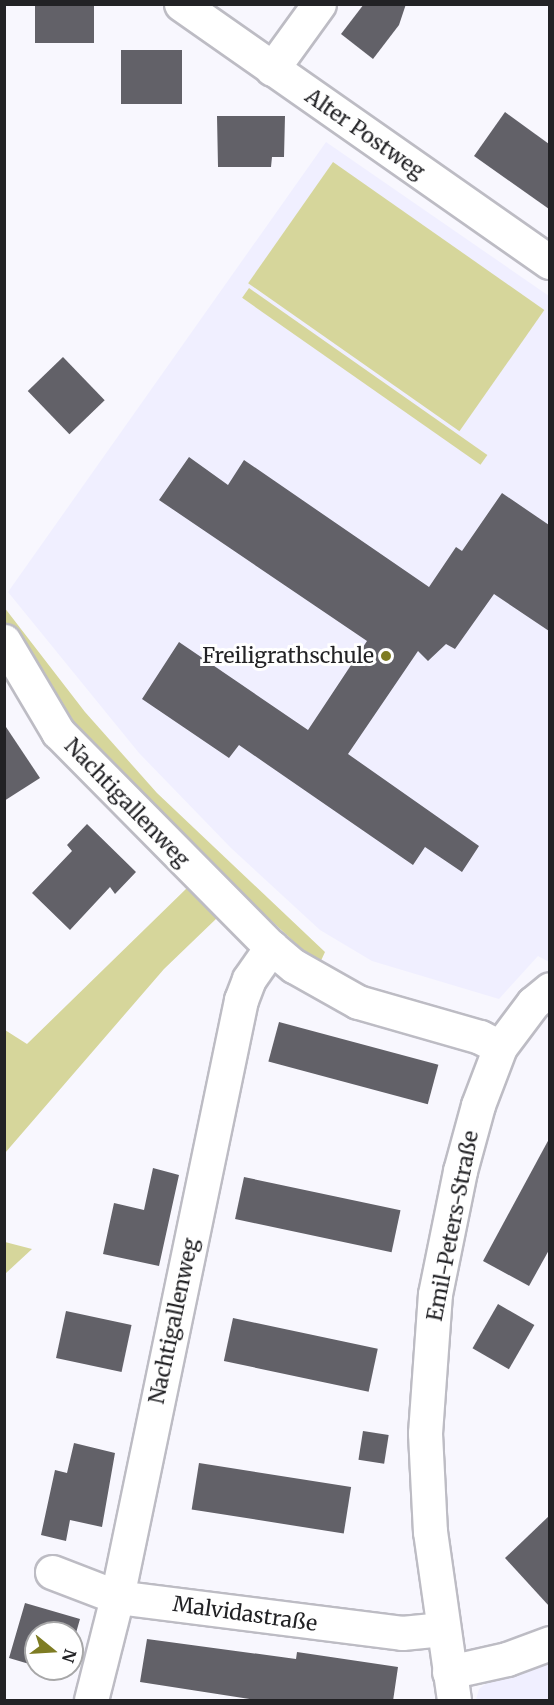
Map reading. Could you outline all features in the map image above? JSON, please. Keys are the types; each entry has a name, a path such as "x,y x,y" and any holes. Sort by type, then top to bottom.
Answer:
{"street":[{"name":"Alter Postweg","path":"181,4 549,262"},
{"path":"272,69 319,4"},
{"name":"Nachtigallenweg","path":"4,640 58,732 272,948 294,966 358,1002 480,1037 500,1047"},
{"name":"Nachtigallenweg","path":"92,1701 117,1597 241,1000 249,979 272,948"},
{"name":"Emil-Peters-Straße","path":"452,1686 430,1532 425,1433 435,1294 460,1171 478,1105 500,1047 533,1003 549,989"},
{"name":"Malvidastraße","path":"52,1572 117,1597 380,1631 443,1629"},
{"path":"452,1686 507,1659 549,1643"}],"shaded area":[{"path":"326,142 549,296 549,962 538,956 499,999 372,961 320,930 231,848 139,753 8,592"},
{"path":"549,1658 549,1700 476,1700 479,1689 494,1677"}],"green space":[{"path":"333,162 544,310 459,431 248,283"},
{"path":"249,288 487,455 480,465 242,298"},
{"path":"4,607 85,712 157,793 325,952 319,965 119,779 47,695 5,623"},
{"path":"188,887 217,918 164,969 5,1153 5,1030 27,1044"},
{"path":"4,1242 32,1249 5,1274"}],"building":[{"path":"35,4 94,4 94,43 35,43"},
{"path":"364,4 406,4 399,25 373,59 341,34"},
{"path":"121,50 182,50 182,104 121,104"},
{"path":"505,112 549,144 549,209 474,156"},
{"path":"217,116 285,116 284,157 272,157 271,167 218,167"},
{"path":"63,357 105,400 69,434 28,391"},
{"name":"Freiligrathschule","path":"189,457 228,485 244,460 429,587 456,547 462,551 502,493 549,525 549,631 494,594 455,649 446,644 428,661 418,651 348,754 479,846 462,872 425,847 413,865 239,745 229,758 142,699 179,642 308,730 367,641 159,500"},
{"path":"4,724 40,778 4,801"},
{"path":"87,824 136,872 115,894 110,887 70,930 32,893 72,851 67,845"},
{"path":"279,1022 438,1065 428,1104 268,1062"},
{"path":"549,1139 549,1250 529,1286 483,1261"},
{"path":"153,1168 179,1175 159,1266 103,1254 114,1203 144,1210"},
{"path":"244,1177 401,1210 392,1252 235,1219"},
{"path":"498,1304 534,1325 509,1369 472,1348"},
{"path":"66,1311 132,1325 122,1372 56,1358"},
{"path":"233,1318 378,1349 369,1392 224,1361"},
{"path":"363,1431 389,1435 384,1464 358,1460"},
{"path":"74,1443 115,1453 102,1527 70,1520 66,1541 41,1535 55,1470 67,1473"},
{"path":"199,1463 351,1487 344,1534 192,1509"},
{"path":"549,1516 549,1606 505,1558"},
{"path":"25,1603 80,1619 79,1621 24,1621 24,1662 9,1658"},
{"path":"147,1639 296,1659 297,1652 398,1667 393,1701 263,1701 140,1682"}],"place":[{"name":"Freiligrathschule","path":"386,656"}]}
